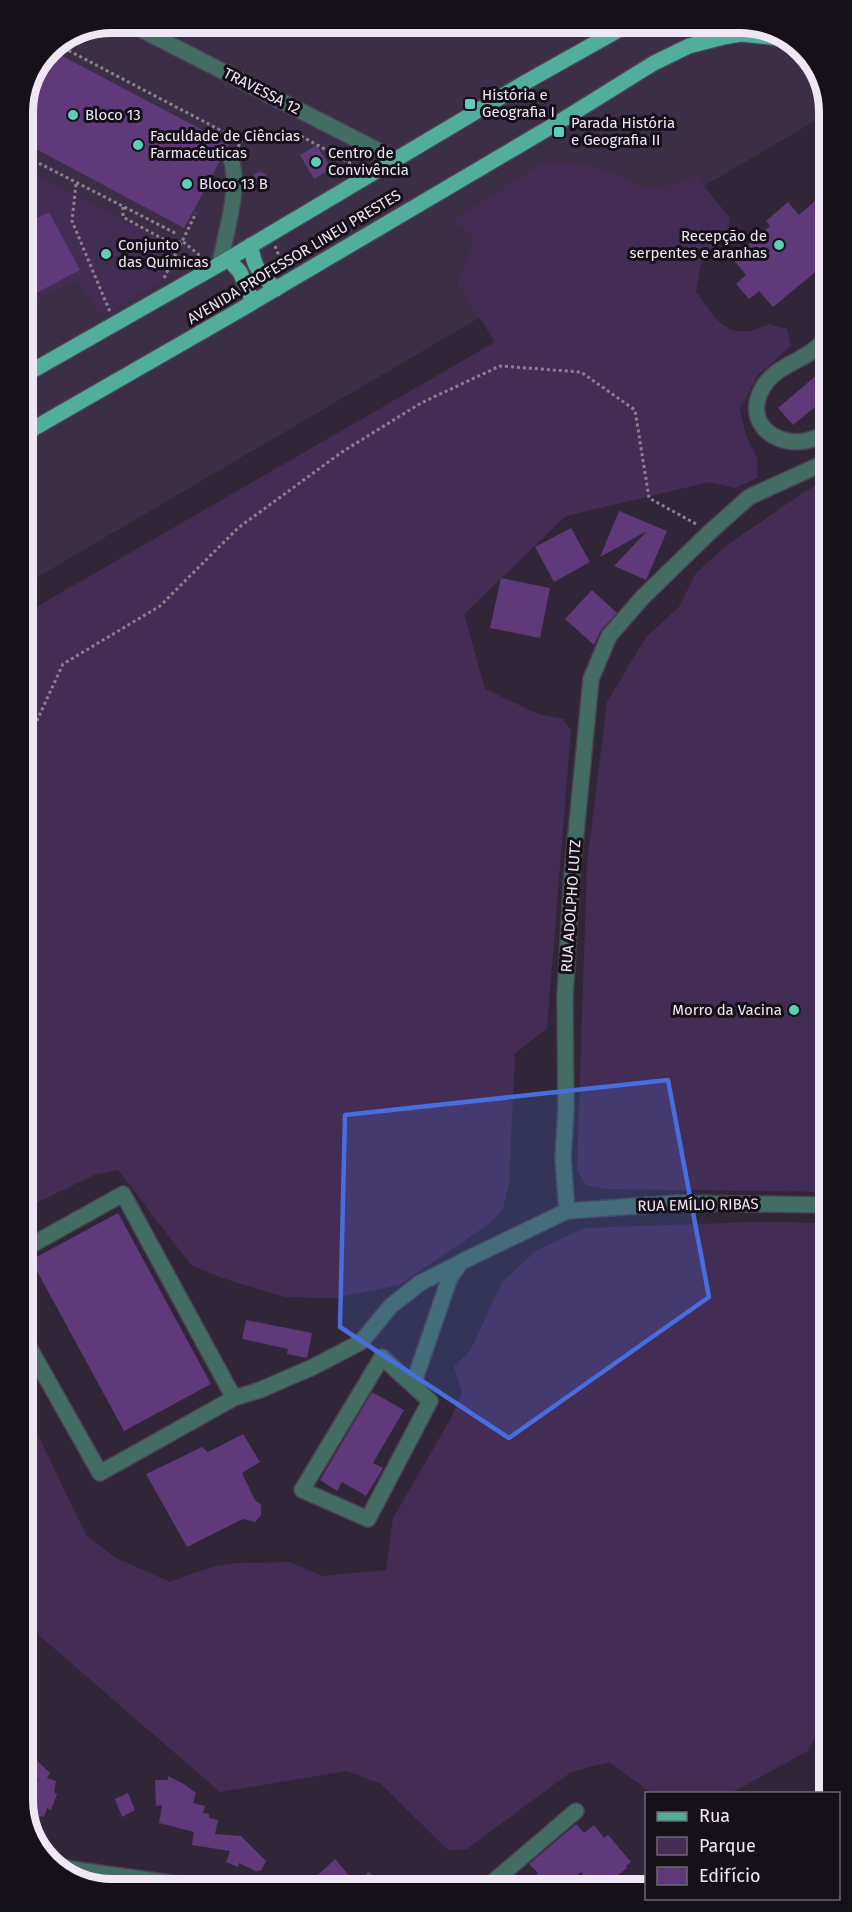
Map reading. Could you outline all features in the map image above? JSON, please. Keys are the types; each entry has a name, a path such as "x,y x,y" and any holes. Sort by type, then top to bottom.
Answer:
{"main road":[{"path":"33,370 221,263 613,33"},
{"name":"AVENIDA PROFESSOR LINEU PRESTES","path":"33,430 559,122 654,63 681,49 741,34 761,36"},
{"path":"251,245 258,271 282,284"},
{"path":"221,263 240,272 253,302"}],"street":[{"name":"TRAVESSA 12","path":"149,33 395,159"},
{"path":"221,263 234,188 235,170 231,160"},
{"path":"819,347 787,365 768,380 760,392 757,404 759,419 774,437 789,443 802,442 819,436"},
{"name":"RUA ADOLPHO LUTZ","path":"567,1211 562,1158 567,1109 565,997 572,875 591,679 609,636 643,597 710,532 749,497 819,465"},
{"path":"33,1244 123,1194 234,1398"},
{"name":"RUA EMÍLIO RIBAS","path":"567,1211 678,1203 819,1206"},
{"path":"33,1354 100,1473 234,1398 260,1390 314,1367 361,1342 391,1306 420,1283 567,1211"},
{"path":"412,1385 450,1277 461,1262"},
{"path":"382,1357 412,1385 430,1401 368,1519 302,1490 382,1357"},
{"path":"496,1879 576,1811"},
{"path":"75,1870 146,1879"}],"path":[{"path":"65,49 241,141 231,160"},
{"path":"301,136 370,174"},
{"path":"33,160 177,234"},
{"path":"76,184 72,221 115,323"},
{"path":"123,207 123,217 172,244 182,241 221,263"},
{"path":"152,303 196,213"},
{"path":"269,233 282,284"},
{"path":"33,729 63,664 160,606 238,528 342,452 421,403 500,366 581,372 635,410 649,498 710,532"}],"highlighted area":[{"path":"668,1080 709,1297 509,1438 340,1327 345,1115"}],"shaded area":[{"path":"112,33 746,33 780,44 803,64 815,86 819,119 33,580 33,106 41,77 49,64 72,44 86,37"}],"green space":[{"path":"544,162 587,165 620,176 642,188 666,186 696,176 730,218 728,236 702,257 696,292 725,326 744,332 769,324 787,329 791,346 758,375 740,409 746,436 757,458 758,477 736,488 710,482 566,516 464,614 485,689 538,714 563,719 571,730 547,1028 515,1054 509,1183 503,1209 489,1224 399,1285 334,1298 284,1297 222,1278 191,1265 118,1170 94,1175 33,1205 33,609 495,342 458,284 474,240 453,220"},
{"path":"33,172 155,236 190,263 121,306 100,315 79,283 73,281 33,303"},
{"path":"819,483 819,1192 605,1189 586,1185 577,1170 587,863 607,702 646,637 679,607 696,573 722,549"},
{"path":"753,1222 819,1223 819,1730 808,1751 733,1792 651,1792 609,1762 571,1772 467,1849 448,1850 381,1784 347,1771 220,1792 33,1630 33,1425 86,1535 116,1558 170,1582 211,1567 237,1563 290,1562 322,1576 386,1570 393,1518 450,1420 462,1393 454,1367 471,1349 502,1282 537,1250 585,1228"}],"building":[{"name":"Faculdade de Ciências Farmacêuticas","path":"59,54 229,144 184,228 33,147 33,106 36,91 49,64"},
{"name":"Centro de Convivência","path":"317,145 331,169 314,179 300,155"},
{"path":"260,172 268,180 260,188 252,180"},
{"name":"Recepção de serpentes e aranhas","path":"816,200 819,203 819,269 773,307 759,291 749,299 736,284 746,275 732,258 770,226 766,221 788,202 799,215"},
{"path":"49,212 80,270 33,295 33,221"},
{"path":"818,374 819,404 793,425 778,408"},
{"path":"619,511 667,531 646,580 614,566 647,531 600,557"},
{"path":"571,528 590,562 554,582 535,547"},
{"path":"501,578 550,588 540,638 490,628"},
{"path":"592,590 617,613 601,630 594,645 565,619"},
{"path":"118,1213 211,1384 124,1431 33,1264 33,1259"},
{"path":"246,1320 312,1333 307,1358 287,1354 288,1349 242,1339"},
{"path":"372,1392 404,1410 373,1463 383,1468 366,1496 342,1482 337,1491 320,1480"},
{"path":"243,1434 260,1462 242,1473 255,1500 261,1505 261,1515 255,1522 243,1519 187,1547 146,1474 202,1447 208,1452"},
{"path":"33,1757 50,1773 47,1778 56,1781 54,1792 57,1794 51,1810 47,1808 44,1817 40,1816 36,1823 33,1792 38,1780 33,1775"},
{"path":"168,1776 196,1793 193,1803 205,1806 203,1813 209,1814 209,1818 218,1820 215,1834 241,1836 266,1861 261,1871 258,1870 258,1872 239,1863 238,1867 226,1862 230,1851 192,1845 194,1832 159,1823 162,1805 156,1806 155,1780 168,1780"},
{"path":"128,1793 135,1810 122,1817 115,1799"},
{"path":"576,1824 584,1833 594,1825 604,1838 608,1835 631,1862 613,1879 586,1879 581,1872 572,1879 535,1879 533,1877 538,1873 529,1864"},
{"path":"335,1859 352,1879 314,1879"},
{"path":"368,1872 379,1879 364,1879"}],"place":[{"name":"História e Geografia I","path":"470,104"},
{"name":"Bloco 13","path":"73,115"},
{"name":"Parada História e Geografia II","path":"559,132"},
{"name":"Faculdade de Ciências Farmacêuticas","path":"138,145"},
{"name":"Centro de Convivência","path":"316,162"},
{"name":"Bloco 13 B","path":"187,184"},
{"name":"Recepção de serpentes e aranhas","path":"779,245"},
{"name":"Conjunto das Químicas","path":"106,254"},
{"name":"Morro da Vacina","path":"794,1010"}]}
